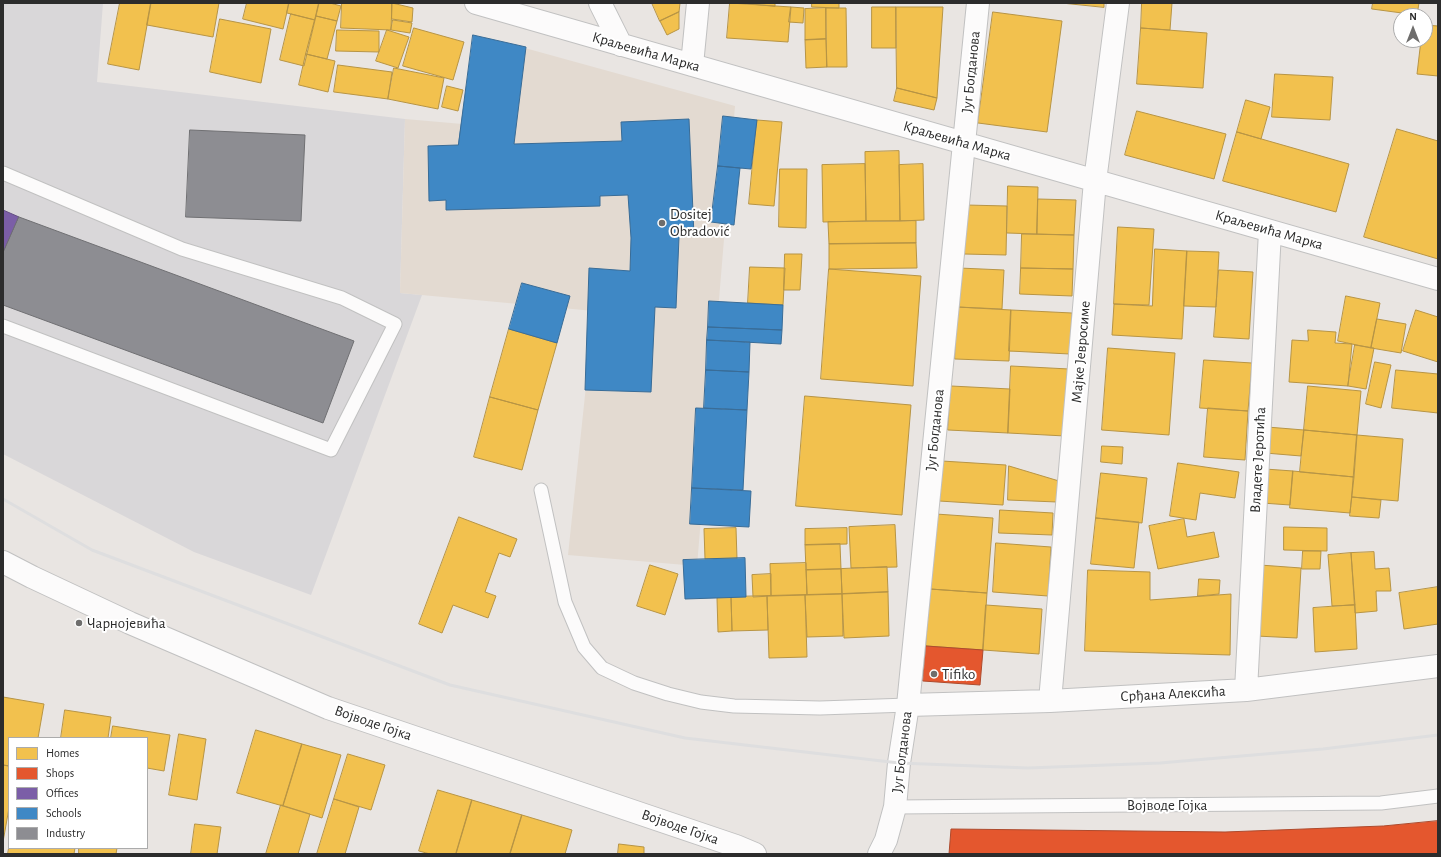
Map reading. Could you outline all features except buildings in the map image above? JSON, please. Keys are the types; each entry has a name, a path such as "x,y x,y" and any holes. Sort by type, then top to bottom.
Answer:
{"street":[{"name":"Краљевића Марка","path":"476,3 1438,279"},
{"path":"600,3 621,45"},
{"path":"692,65 698,3"},
{"name":"Југ Богданова","path":"879,854 886,840 895,807 899,763 908,705 978,3"},
{"name":"Мајке Јевросиме","path":"1050,701 1095,181 1118,3"},
{"name":"Владете Јеротића","path":"1246,690 1270,231"},
{"name":"Војводе Гојка","path":"3,562 130,623 328,708 736,846 755,854"},
{"name":"Срђана Алексића","path":"908,705 1050,701 1246,690 1438,666"}],"lane":[{"path":"3,173 182,249 342,298 395,324 331,450 3,326"},
{"path":"541,490 565,602 584,647 602,668 634,683 700,702 734,706 820,708 908,705"},
{"name":"Војводе Гојка","path":"895,807 1381,803 1438,796"}],"shaded area":[{"path":"3,3 103,3 97,82 405,119 400,293 422,295 311,595 194,552 3,454"},
{"path":"485,37 735,106 697,566 568,555 594,311 400,293 405,119 474,125"}],"railway":[{"path":"3,499 92,550 450,685 685,738 899,763 1028,768 1160,763 1323,749 1438,735"}],"place":[{"name":"Dositej Obradović","path":"662,223"},
{"name":"Чарнојевића","path":"79,623"},
{"name":"Tifiko","path":"934,674"}]}
